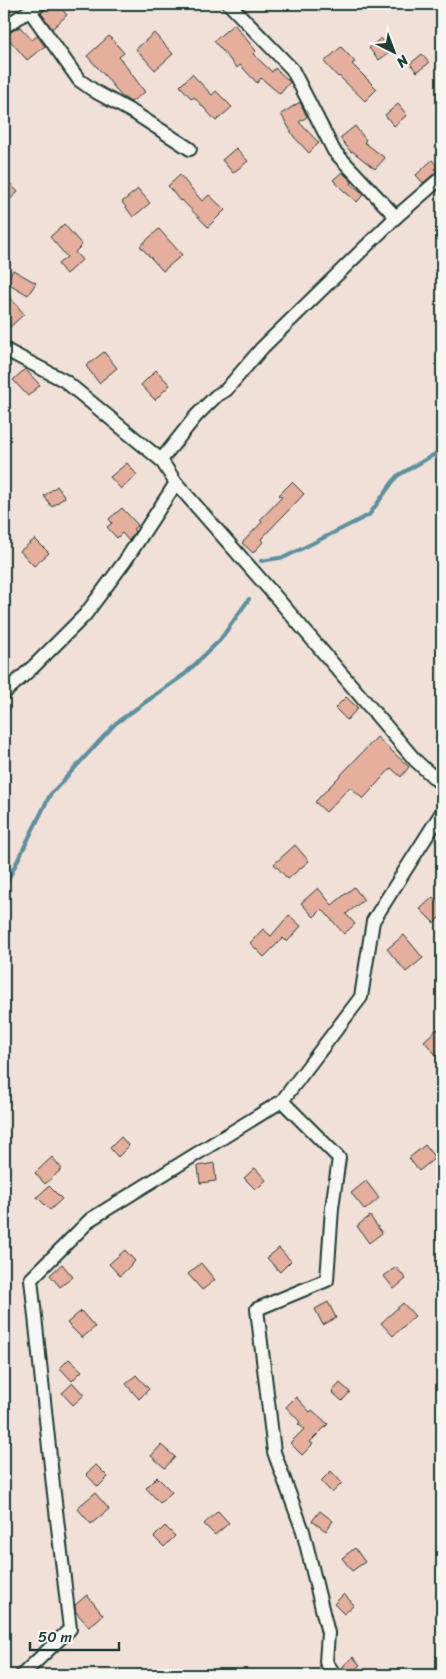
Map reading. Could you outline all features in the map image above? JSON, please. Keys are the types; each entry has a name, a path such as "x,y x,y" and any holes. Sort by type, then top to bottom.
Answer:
{"street":[{"path":"229,4 292,69 334,151 396,217"},
{"path":"4,27 35,7 79,80 190,149"},
{"path":"161,460 196,416 216,396 226,390 262,348 396,217 442,177"},
{"path":"4,349 65,381 161,460 176,483 415,760 442,786"},
{"path":"4,693 85,615 125,561 176,483"},
{"path":"22,1675 70,1629 52,1485 31,1279 91,1219 282,1101 361,997 373,920 442,812"},
{"path":"282,1101 339,1158 332,1208 327,1280 257,1309 274,1452 303,1531 328,1633 326,1662 335,1675"}],"building":[{"path":"48,4 57,4 67,15 52,29 41,13 47,8"},
{"path":"234,24 256,51 253,54 272,72 275,68 290,82 280,94 261,78 257,83 240,65 237,68 214,41"},
{"path":"20,27 32,40 37,36 45,46 27,60 5,35"},
{"path":"154,33 173,54 155,70 136,49"},
{"path":"109,36 124,53 119,57 145,92 131,102 121,96 87,56"},
{"path":"381,38 391,51 379,60 369,48"},
{"path":"341,47 355,62 352,64 377,89 365,101 324,62"},
{"path":"422,54 429,63 417,72 410,64"},
{"path":"192,74 212,95 216,91 232,107 216,121 194,97 192,99 180,86"},
{"path":"300,102 307,117 299,122 319,143 309,153 294,137 281,114"},
{"path":"398,104 407,115 394,126 385,115"},
{"path":"355,126 366,140 364,142 385,158 375,169 351,152 340,138"},
{"path":"236,148 248,161 233,173 222,160"},
{"path":"432,160 440,169 423,183 416,175"},
{"path":"342,172 352,182 351,184 364,194 357,202 333,180"},
{"path":"180,175 202,201 209,195 225,210 208,227 182,200 180,201 168,186"},
{"path":"4,177 18,192 4,205"},
{"path":"138,189 150,203 133,217 122,202"},
{"path":"64,224 82,245 75,252 82,260 66,274 58,264 67,257 50,237"},
{"path":"159,229 182,255 163,271 140,246"},
{"path":"13,270 36,283 28,295 6,282"},
{"path":"9,296 24,314 8,329 4,324 4,301"},
{"path":"104,352 117,368 99,383 86,366"},
{"path":"25,369 40,385 28,396 13,380"},
{"path":"156,370 170,385 155,400 141,385"},
{"path":"127,463 137,475 121,489 110,477"},
{"path":"292,482 304,494 261,539 263,542 253,553 242,543 262,522 260,520 282,497 279,495"},
{"path":"57,486 65,497 52,507 44,496"},
{"path":"122,508 138,525 133,529 135,531 129,541 122,533 117,538 107,527 112,523 109,519"},
{"path":"35,539 49,553 34,566 20,551"},
{"path":"346,697 358,708 347,720 335,708"},
{"path":"377,737 409,767 401,777 391,768 363,799 350,787 326,812 315,802"},
{"path":"295,845 309,861 288,879 274,864"},
{"path":"354,887 364,900 346,914 355,924 344,934 322,909 314,917 301,903 318,888 332,905"},
{"path":"433,897 442,906 442,915 434,923 420,909"},
{"path":"289,915 301,926 287,942 283,938 264,957 250,943 263,929 271,936"},
{"path":"404,935 423,958 406,972 387,949"},
{"path":"437,1029 442,1035 442,1062 424,1041"},
{"path":"121,1137 129,1146 118,1157 110,1148"},
{"path":"425,1145 435,1158 419,1171 409,1158"},
{"path":"52,1157 62,1169 45,1184 35,1173"},
{"path":"214,1163 216,1181 200,1183 198,1166"},
{"path":"255,1168 266,1180 256,1190 244,1178"},
{"path":"366,1181 379,1198 365,1210 351,1193"},
{"path":"49,1186 62,1199 50,1210 37,1197"},
{"path":"370,1216 382,1233 369,1243 357,1226"},
{"path":"279,1248 291,1261 280,1272 267,1258"},
{"path":"125,1250 135,1261 120,1276 109,1264"},
{"path":"201,1263 215,1280 202,1290 188,1274"},
{"path":"62,1264 73,1277 60,1287 50,1275"},
{"path":"396,1267 406,1279 394,1289 384,1276"},
{"path":"328,1302 336,1318 323,1325 315,1309"},
{"path":"403,1303 415,1316 393,1336 381,1323"},
{"path":"81,1311 95,1327 82,1338 67,1323"},
{"path":"69,1359 82,1371 72,1381 60,1368"},
{"path":"136,1375 149,1389 139,1399 126,1384"},
{"path":"73,1383 84,1395 73,1405 62,1393"},
{"path":"340,1383 350,1392 342,1401 332,1392"},
{"path":"296,1397 310,1412 312,1410 328,1424 310,1442 313,1444 302,1455 290,1443 304,1429 286,1407"},
{"path":"161,1445 175,1457 165,1468 151,1456"},
{"path":"96,1465 108,1477 98,1487 86,1474"},
{"path":"331,1471 342,1483 332,1493 321,1481"},
{"path":"157,1477 172,1492 160,1503 146,1488"},
{"path":"95,1493 109,1509 91,1524 77,1508"},
{"path":"218,1511 229,1523 215,1535 204,1524"},
{"path":"320,1511 333,1521 326,1531 312,1521"},
{"path":"165,1526 175,1536 164,1547 154,1537"},
{"path":"355,1548 365,1562 352,1571 342,1558"},
{"path":"344,1594 354,1605 344,1614 334,1604"},
{"path":"87,1595 103,1615 89,1627 76,1612 75,1605"},
{"path":"353,1657 360,1665 349,1674 343,1666"}],"waterway":[{"path":"261,561 285,557 369,515 397,476 442,450"},
{"path":"4,888 50,795 116,723 185,674 220,640 249,599"}]}
